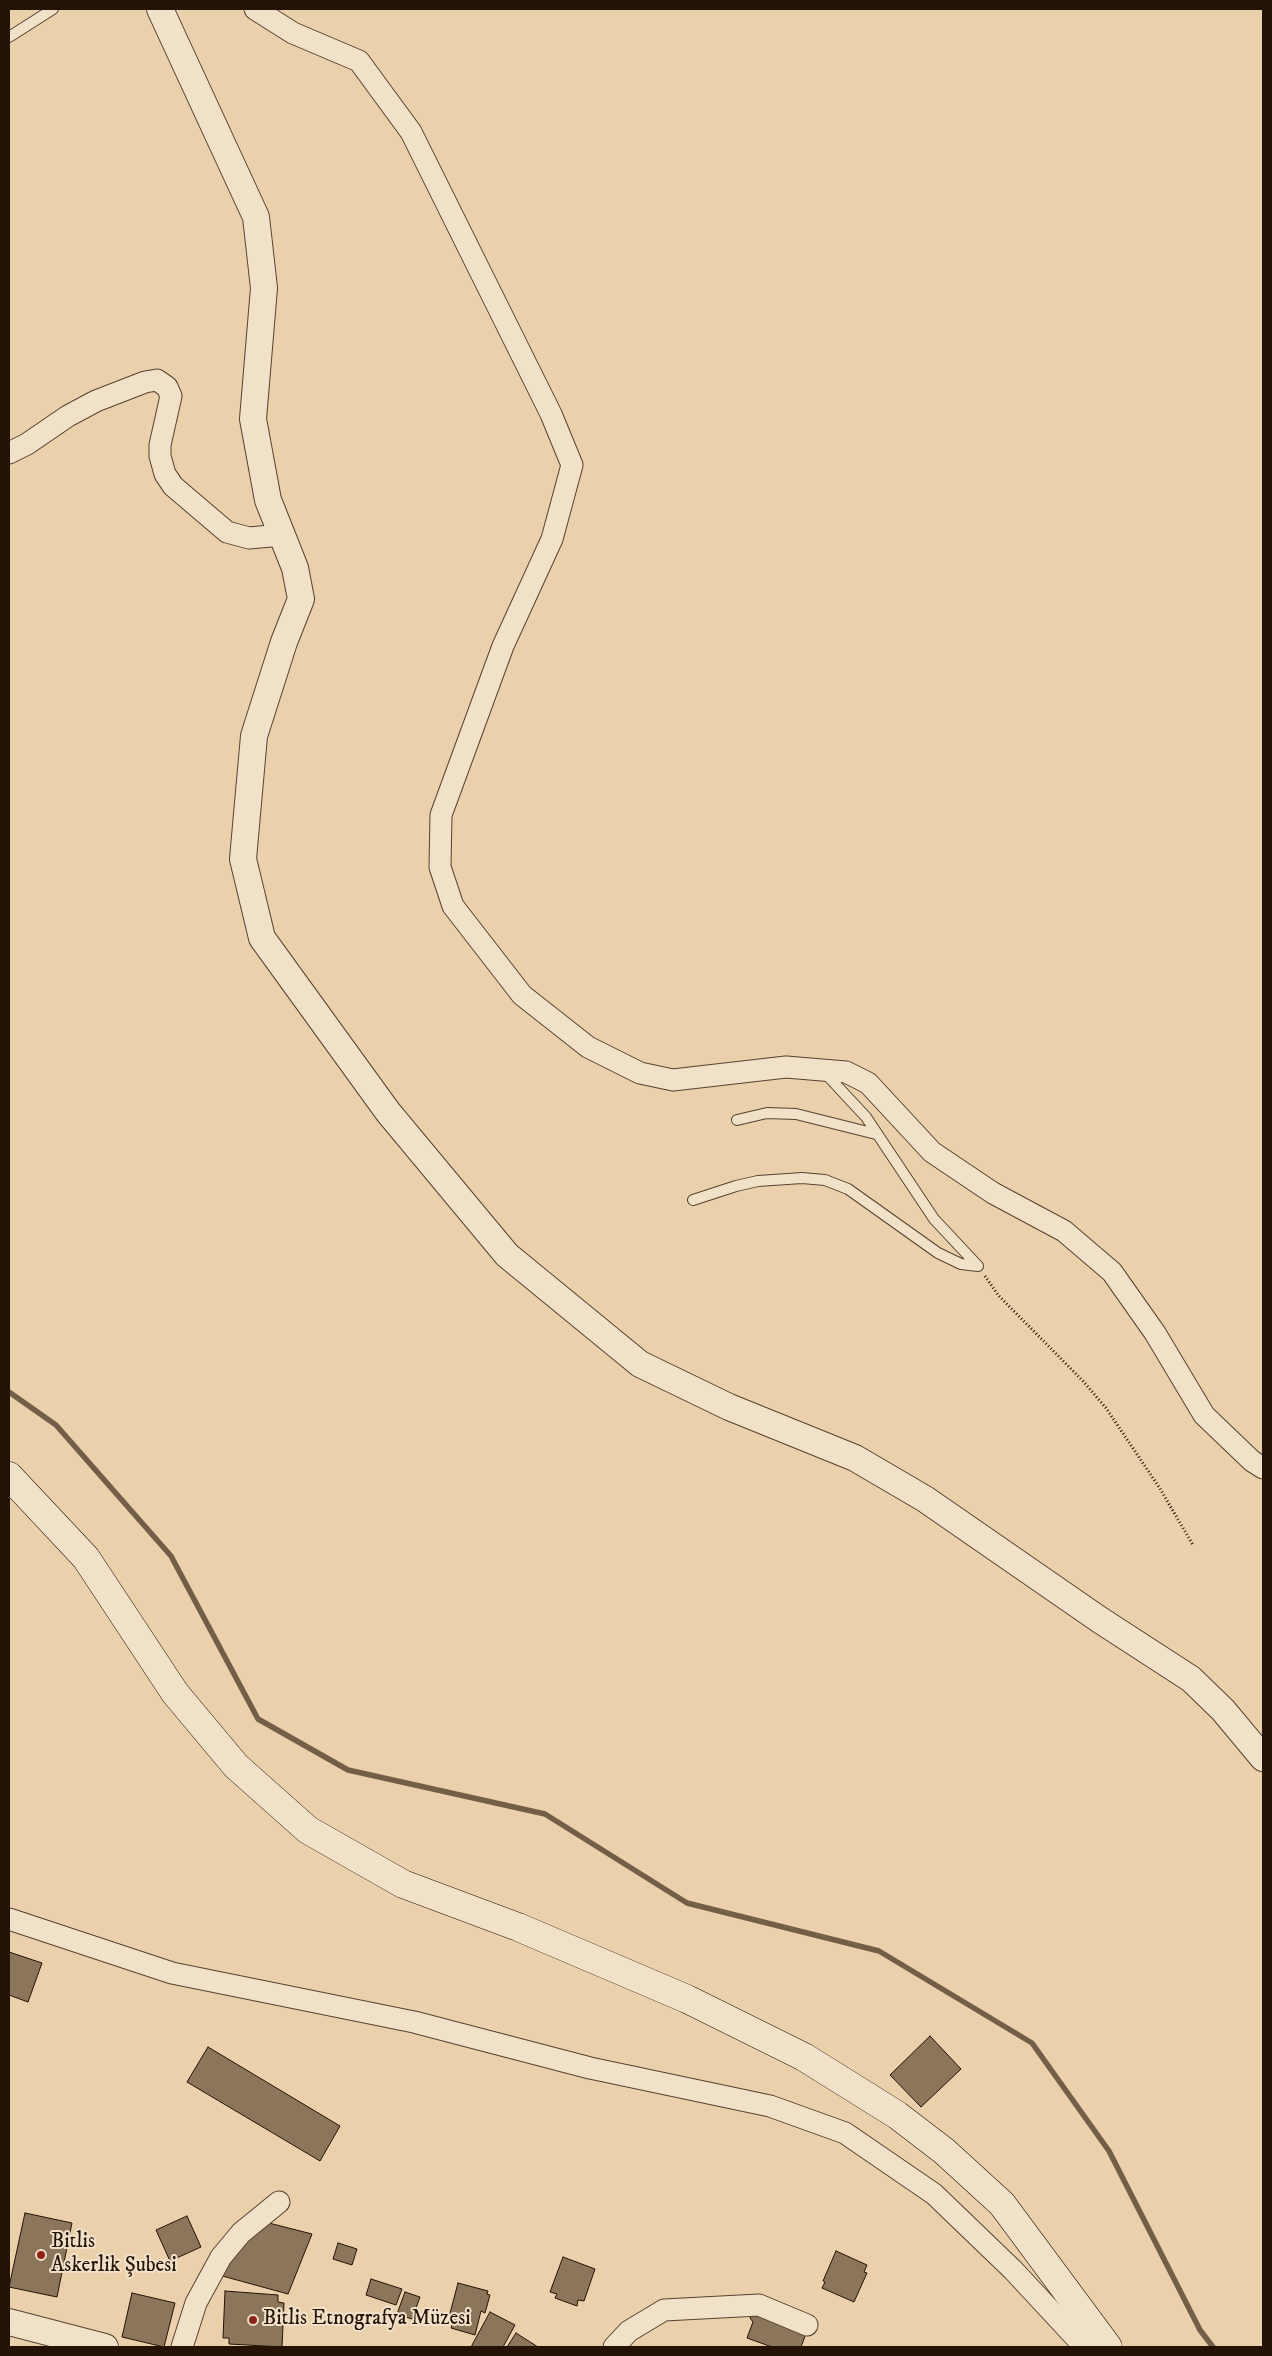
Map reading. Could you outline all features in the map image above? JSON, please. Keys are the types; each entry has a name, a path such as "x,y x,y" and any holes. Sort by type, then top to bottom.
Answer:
{"main road":[{"path":"9,1476 86,1558 181,1701 236,1766 308,1830 403,1884 518,1927 687,1999 804,2057 898,2116 944,2151 1002,2204 1108,2347"}],"street":[{"path":"160,9 256,217 264,288 254,418 268,500 295,568 301,599 254,736 243,859 262,938 388,1112 507,1255 640,1364 729,1407 855,1458 925,1499 1100,1620 1191,1679 1223,1710 1263,1758"},
{"path":"255,9 293,33 359,61 411,132 551,414 572,465 552,539 503,646 441,815 440,867 453,906 522,995 588,1047 640,1073 673,1080 786,1067 846,1072 868,1083 932,1152 993,1192 1064,1231 1112,1272 1155,1333 1204,1415 1252,1461 1263,1468"},
{"path":"9,452 27,444 68,416 96,401 151,380 157,380 167,387 171,396 160,445 160,456 166,474 173,486 227,532 249,538 282,535"},
{"path":"9,1919 172,1973 414,2022 590,2068 770,2106 845,2133 934,2194 1013,2270 1079,2341 1087,2347"},
{"path":"182,2347 196,2303 221,2257 241,2233 279,2202"},
{"path":"614,2347 629,2331 664,2310 759,2305 807,2325"},
{"path":"9,2322 105,2347"}],"lane":[{"path":"9,38 54,9"},
{"path":"822,1069 866,1117 934,1219 978,1266"},
{"path":"736,1120 767,1113 796,1114 868,1134 876,1134"},
{"path":"693,1200 758,1181 802,1178 824,1180 848,1189 938,1253 961,1264 978,1266"}],"path":[{"path":"978,1266 998,1295 1083,1381 1106,1408 1159,1487 1193,1545"}],"building":[{"path":"9,1952 42,1963 28,2002 9,1995"},
{"path":"930,2036 961,2069 921,2107 890,2075"},
{"path":"208,2047 340,2126 320,2161 187,2082"},
{"name":"Bitlis Askerlik Şubesi","path":"25,2213 72,2223 57,2297 9,2287"},
{"path":"187,2216 201,2247 170,2261 156,2230"},
{"path":"265,2222 312,2234 288,2294 215,2274"},
{"path":"338,2243 357,2249 352,2265 333,2259"},
{"path":"836,2251 867,2265 864,2272 867,2273 854,2302 822,2288 825,2282 823,2281"},
{"path":"563,2257 595,2269 584,2301 578,2300 577,2306 555,2298 557,2294 550,2292"},
{"path":"371,2279 402,2289 396,2305 366,2295"},
{"path":"458,2283 488,2291 487,2294 490,2295 485,2313 481,2311 475,2335 451,2328 454,2319 449,2317"},
{"name":"Bitlis Etnografya Müzesi","path":"225,2291 278,2295 278,2302 284,2303 282,2347 229,2344 229,2338 223,2338"},
{"path":"405,2292 420,2297 412,2319 397,2314"},
{"path":"132,2293 175,2303 164,2347 122,2337"},
{"path":"755,2309 808,2328 801,2347 772,2347 747,2338 753,2322 750,2318"},
{"path":"490,2312 515,2325 503,2347 471,2347"},
{"path":"516,2333 538,2347 507,2347"}],"waterway":[{"path":"9,1392 56,1425 171,1556 258,1719 348,1770 545,1814 687,1903 879,1951 1032,2043 1109,2151 1200,2330 1213,2347"}],"place":[{"name":"Bitlis Askerlik Şubesi","path":"41,2255"},
{"name":"Bitlis Etnografya Müzesi","path":"253,2320"}]}
